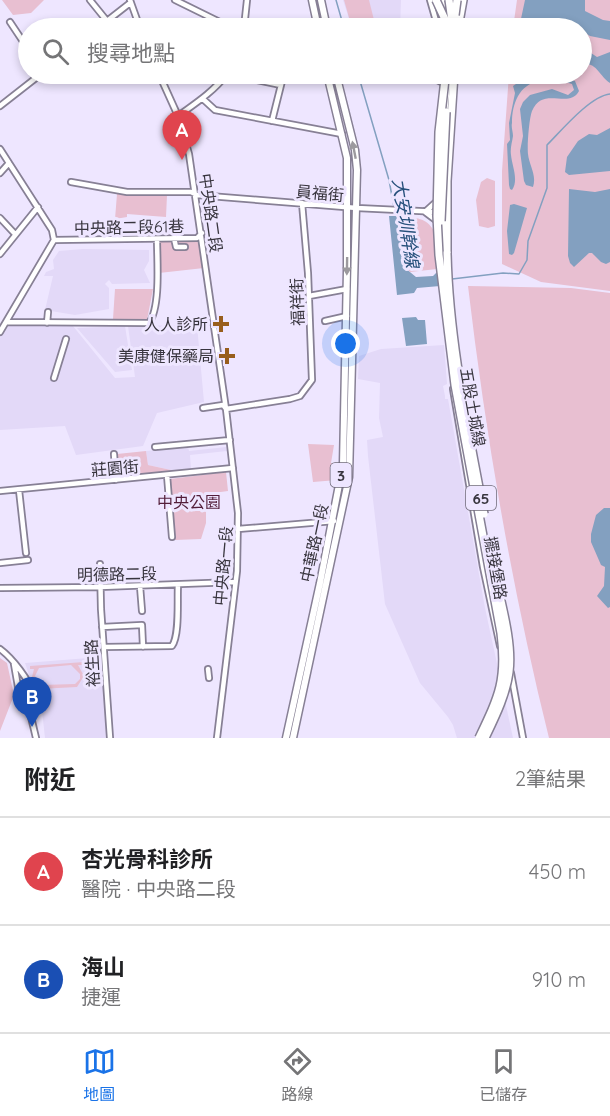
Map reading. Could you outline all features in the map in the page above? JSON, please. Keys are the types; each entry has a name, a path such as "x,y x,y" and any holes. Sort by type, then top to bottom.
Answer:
{"highway":[{"path":"436,0 446,18"},
{"path":"452,18 453,0"},
{"path":"455,18 463,0"},
{"name":"五股土城線","path":"446,84 439,132 437,216 455,351 509,652 507,683 501,703 485,738"},
{"path":"443,254 442,211 447,84"},
{"name":"五股土城線","path":"453,84 443,254 455,385 504,660 502,682 479,738"}],"main road":[{"path":"312,0 316,18"},
{"path":"321,0 325,18"},
{"name":"3","path":"330,84 347,158 348,207"},
{"name":"3","path":"338,84 355,150 357,208"},
{"name":"中華路一段","path":"293,738 336,521 343,464 348,207"},
{"name":"中華路一段","path":"286,738 351,463 357,208"}],"street":[{"path":"90,0 105,18"},
{"path":"175,0 212,18"},
{"path":"245,18 247,0"},
{"path":"430,0 435,18"},
{"path":"442,0 447,18"},
{"path":"110,18 129,1 136,18"},
{"path":"10,22 18,34"},
{"path":"0,106 28,84"},
{"name":"中央路二段","path":"164,84 178,116 188,147 197,195 219,361"},
{"path":"178,116 203,99 219,84"},
{"path":"272,121 281,85 276,84"},
{"name":"擺接堡路","path":"447,84 442,211 445,284 452,349 523,738"},
{"path":"203,99 216,110 342,134"},
{"path":"0,149 52,230 54,240 1,330"},
{"path":"0,173 9,163"},
{"path":"431,173 442,174"},
{"name":"員福街","path":"71,182 127,192 191,192 197,195 357,208 442,211"},
{"path":"442,192 435,205 424,212 443,228"},
{"name":"福祥街","path":"226,409 300,396 312,380 302,203"},
{"path":"0,254 38,207"},
{"path":"0,218 15,234"},
{"name":"中央路二段61巷","path":"54,240 197,238 202,233"},
{"path":"174,238 176,247 185,247"},
{"path":"6,322 148,323 151,321 157,285 157,239"},
{"path":"309,296 347,290"},
{"path":"47,323 48,312"},
{"path":"325,321 347,316"},
{"path":"54,378 66,339"},
{"name":"擺接堡路","path":"452,349 453,394 468,480 494,621 512,683"},
{"name":"中央路一段","path":"217,738 235,582 238,530 230,440 219,361"},
{"path":"203,408 223,405 226,409"},
{"path":"155,447 230,440"},
{"path":"114,454 116,480"},
{"name":"莊園街","path":"0,491 233,468"},
{"path":"166,475 172,537"},
{"path":"468,480 474,479"},
{"path":"19,490 26,553"},
{"path":"238,530 336,521"},
{"path":"0,563 27,560"},
{"name":"裕生路","path":"100,564 110,738"},
{"path":"118,580 118,586"},
{"name":"明德路二段","path":"0,588 235,582"},
{"path":"104,647 172,646 175,639 178,585"},
{"path":"140,586 142,611"},
{"path":"102,627 142,625 143,648"},
{"path":"0,650 19,668 32,689 33,695 27,700"},
{"path":"14,664 20,698 27,700"},
{"path":"208,669 209,678"},
{"path":"27,700 36,738"}],"shaded area":[{"path":"343,0 401,0 400,18 349,18"},
{"path":"149,250 149,261 144,270 150,283 112,284 109,280 105,284 109,288 109,309 75,315 45,310 53,276 44,276 46,272 54,269 53,260 59,251"},
{"path":"8,324 73,326 115,378 135,377 128,326 197,325 204,402 157,413 143,446 76,455 65,426 0,430 0,338"},
{"path":"125,326 132,370 115,372 77,328"},
{"path":"444,345 447,384 443,386 445,399 448,399 485,608 513,738 457,738 448,717 420,683 385,604 367,440 383,437 379,418 380,383 358,379 359,356 381,349"},
{"path":"188,447 189,451 226,447 227,451 190,455 191,470 172,472 148,465 146,451"},
{"path":"101,657 106,738 45,738 40,692 31,681 25,663"}],"green space":[{"path":"2,0 44,0 31,13 13,15"},
{"path":"344,0 369,0 374,18 349,18"},
{"path":"517,0 610,0 610,291 541,282 502,264 502,171 508,84 592,84 592,18 514,18"},
{"path":"487,178 495,181 495,226 488,228 479,226 476,200 481,182"},
{"path":"117,194 167,195 166,217 127,214 127,217 115,219"},
{"path":"401,217 420,219 431,226 434,231 437,269 410,272 406,268"},
{"path":"195,240 200,244 204,268 159,273 158,244 161,241"},
{"path":"468,286 571,288 610,293 610,738 549,738 523,626 501,513"},
{"path":"115,289 153,289 147,320 113,319"},
{"path":"308,444 334,445 331,463 339,464 337,480 313,482"},
{"path":"146,451 148,465 172,472 119,477 117,454"},
{"name":"中央公園","path":"226,472 228,491 206,494 206,523 201,539 175,540 170,479"},
{"path":"0,658 7,663 14,695 0,731"},
{"path":"84,662 84,665 78,665 84,676 77,687 39,689 32,677 34,669 30,669 30,666","holes":["71,665 80,674 80,679 75,684 41,685 35,676 39,668"]}],"water":[{"path":"525,0 585,0 585,11 610,21 610,40 592,36 592,18 521,18"},
{"path":"610,52 610,83 606,80 592,66 592,54 597,57"},
{"path":"531,84 518,96 513,109 511,152 515,177 512,190 509,185 507,144 510,140 509,123 515,93 513,86"},
{"path":"572,84 576,84 579,91 575,96 543,100 537,103 532,111 528,150 534,178 533,187 526,185 520,151 523,136 520,109 523,102 530,95 552,89 568,95 574,90"},
{"path":"610,128 610,171 569,175 565,172 567,157 578,141 589,134 597,135"},
{"path":"569,189 595,192 610,189 610,262 606,264 601,262 589,253 574,267 570,263 568,256"},
{"path":"510,205 527,208 512,255 509,254 507,231"},
{"path":"389,216 400,216 405,268 416,277 433,276 438,271 440,286 417,288 414,293 397,295"},
{"path":"416,317 418,320 425,320 427,344 406,346 402,318"},
{"path":"604,508 610,508 610,607 608,608 597,596 604,586 605,567 601,565 591,542 596,515"}],"waterway":[{"name":"大安圳幹線","path":"336,0 341,18"},
{"name":"大安圳幹線","path":"361,84 389,180 394,207"},
{"path":"452,279 503,273 519,274 527,260 528,241 547,188 547,145 585,107 602,96 610,94"}],"place":[{"name":"杏光骨科診所","path":"182,160"},
{"name":"人人診所","path":"221,324"},
{"name":"美康健保藥局","path":"227,356"},
{"name":"海山","path":"32,727"}]}
